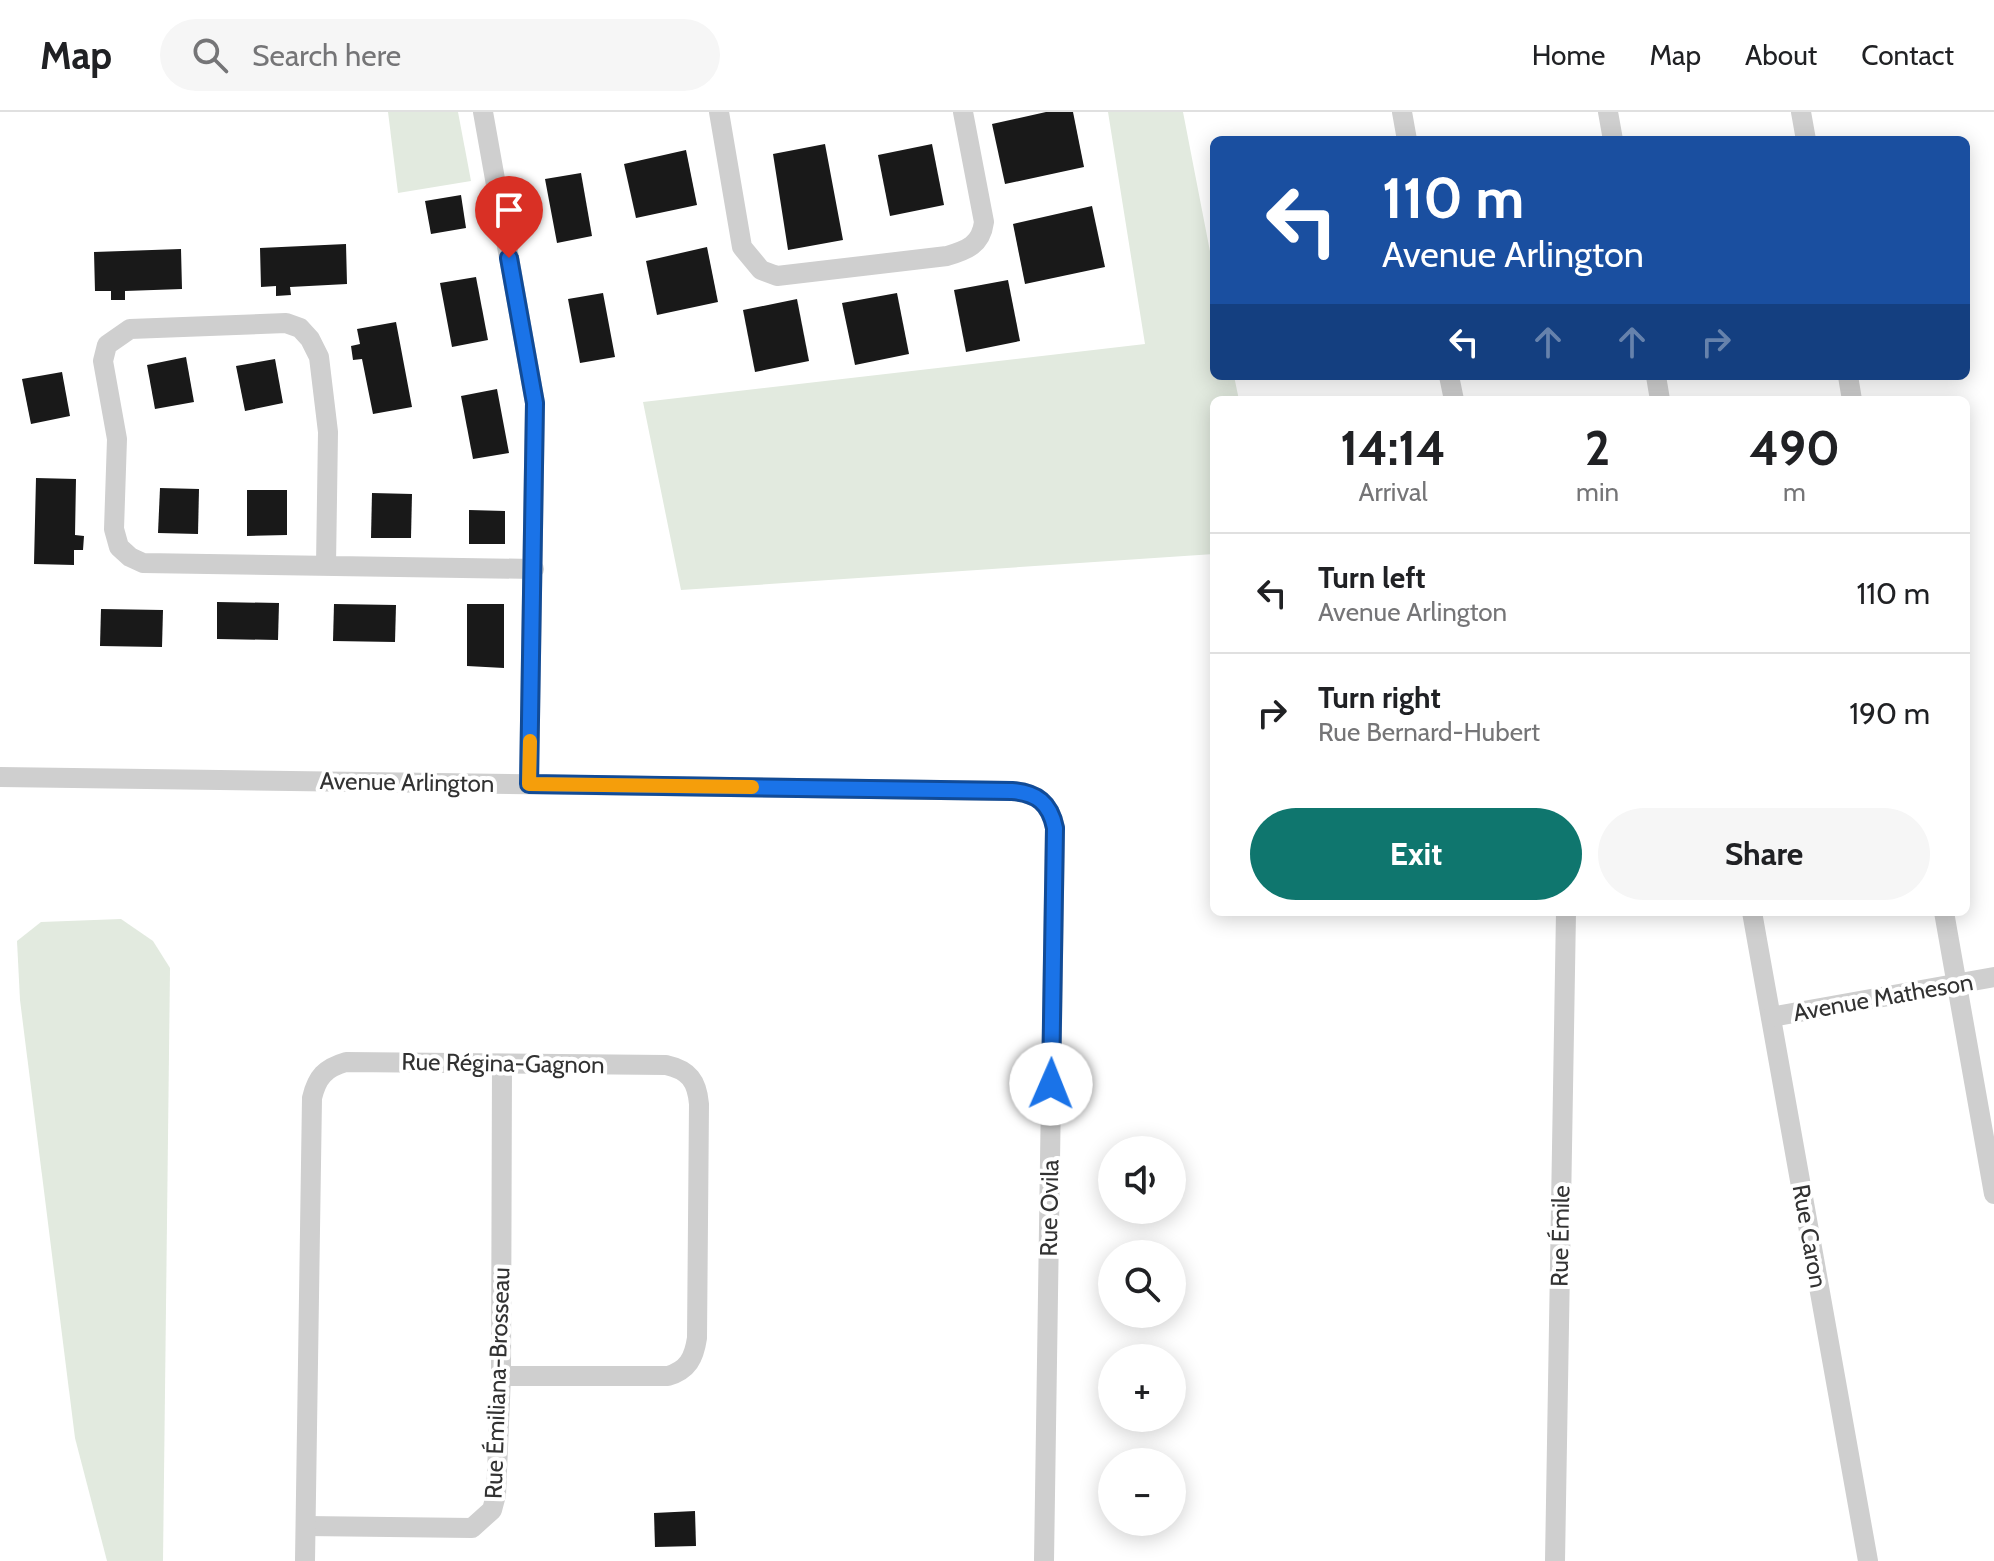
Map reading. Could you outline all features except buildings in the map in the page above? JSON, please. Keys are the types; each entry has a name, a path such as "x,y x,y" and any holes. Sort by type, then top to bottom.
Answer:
{"street":[{"path":"483,112 535,403 529,784"},
{"path":"719,112 742,247 761,270 777,276 947,256 971,249 983,234 984,222 963,112"},
{"path":"1402,112 1406,136"},
{"path":"1608,112 1612,136"},
{"path":"1801,112 1805,136"},
{"path":"326,565 328,432 319,357 300,328 286,323 130,329 107,345 103,361 117,439 114,529 119,547 130,557 143,563 534,569"},
{"name":"Avenue Arlington","path":"0,777 1012,791 1037,796 1049,807"},
{"name":"Rue Ovila","path":"1044,1561 1055,842 1053,816 1049,807"},
{"name":"Rue Émile","path":"1555,1561 1566,916"},
{"name":"Rue Caron","path":"1753,916 1868,1561"},
{"path":"1945,916 1994,1194"},
{"name":"Avenue Matheson","path":"1771,1017 1994,977"},
{"name":"Rue Régina-Gagnon","path":"305,1561 312,1098 321,1074 333,1065 346,1062 666,1065 680,1068 691,1076 698,1090 699,1120 697,1338 689,1365 668,1376 501,1376"},
{"name":"Rue Émiliana-Brosseau","path":"306,1526 472,1528 492,1510 496,1495 501,1376 502,1064"}],"shaded area":[{"path":"388,112 458,112 471,181 398,193"},
{"path":"1108,112 1183,112 1210,251 1210,380 1235,380 1238,396 1210,396 1210,554 681,590 643,402 1145,344"},
{"path":"121,919 153,941 170,968 163,1561 107,1561 75,1438 20,1000 17,941 41,922"}],"slow traffic":[{"path":"530,741 529,784 752,787"}],"route":[{"path":"509,258 535,403 529,784 1012,791 1037,796 1049,807 1055,828 1051,1084"}]}
